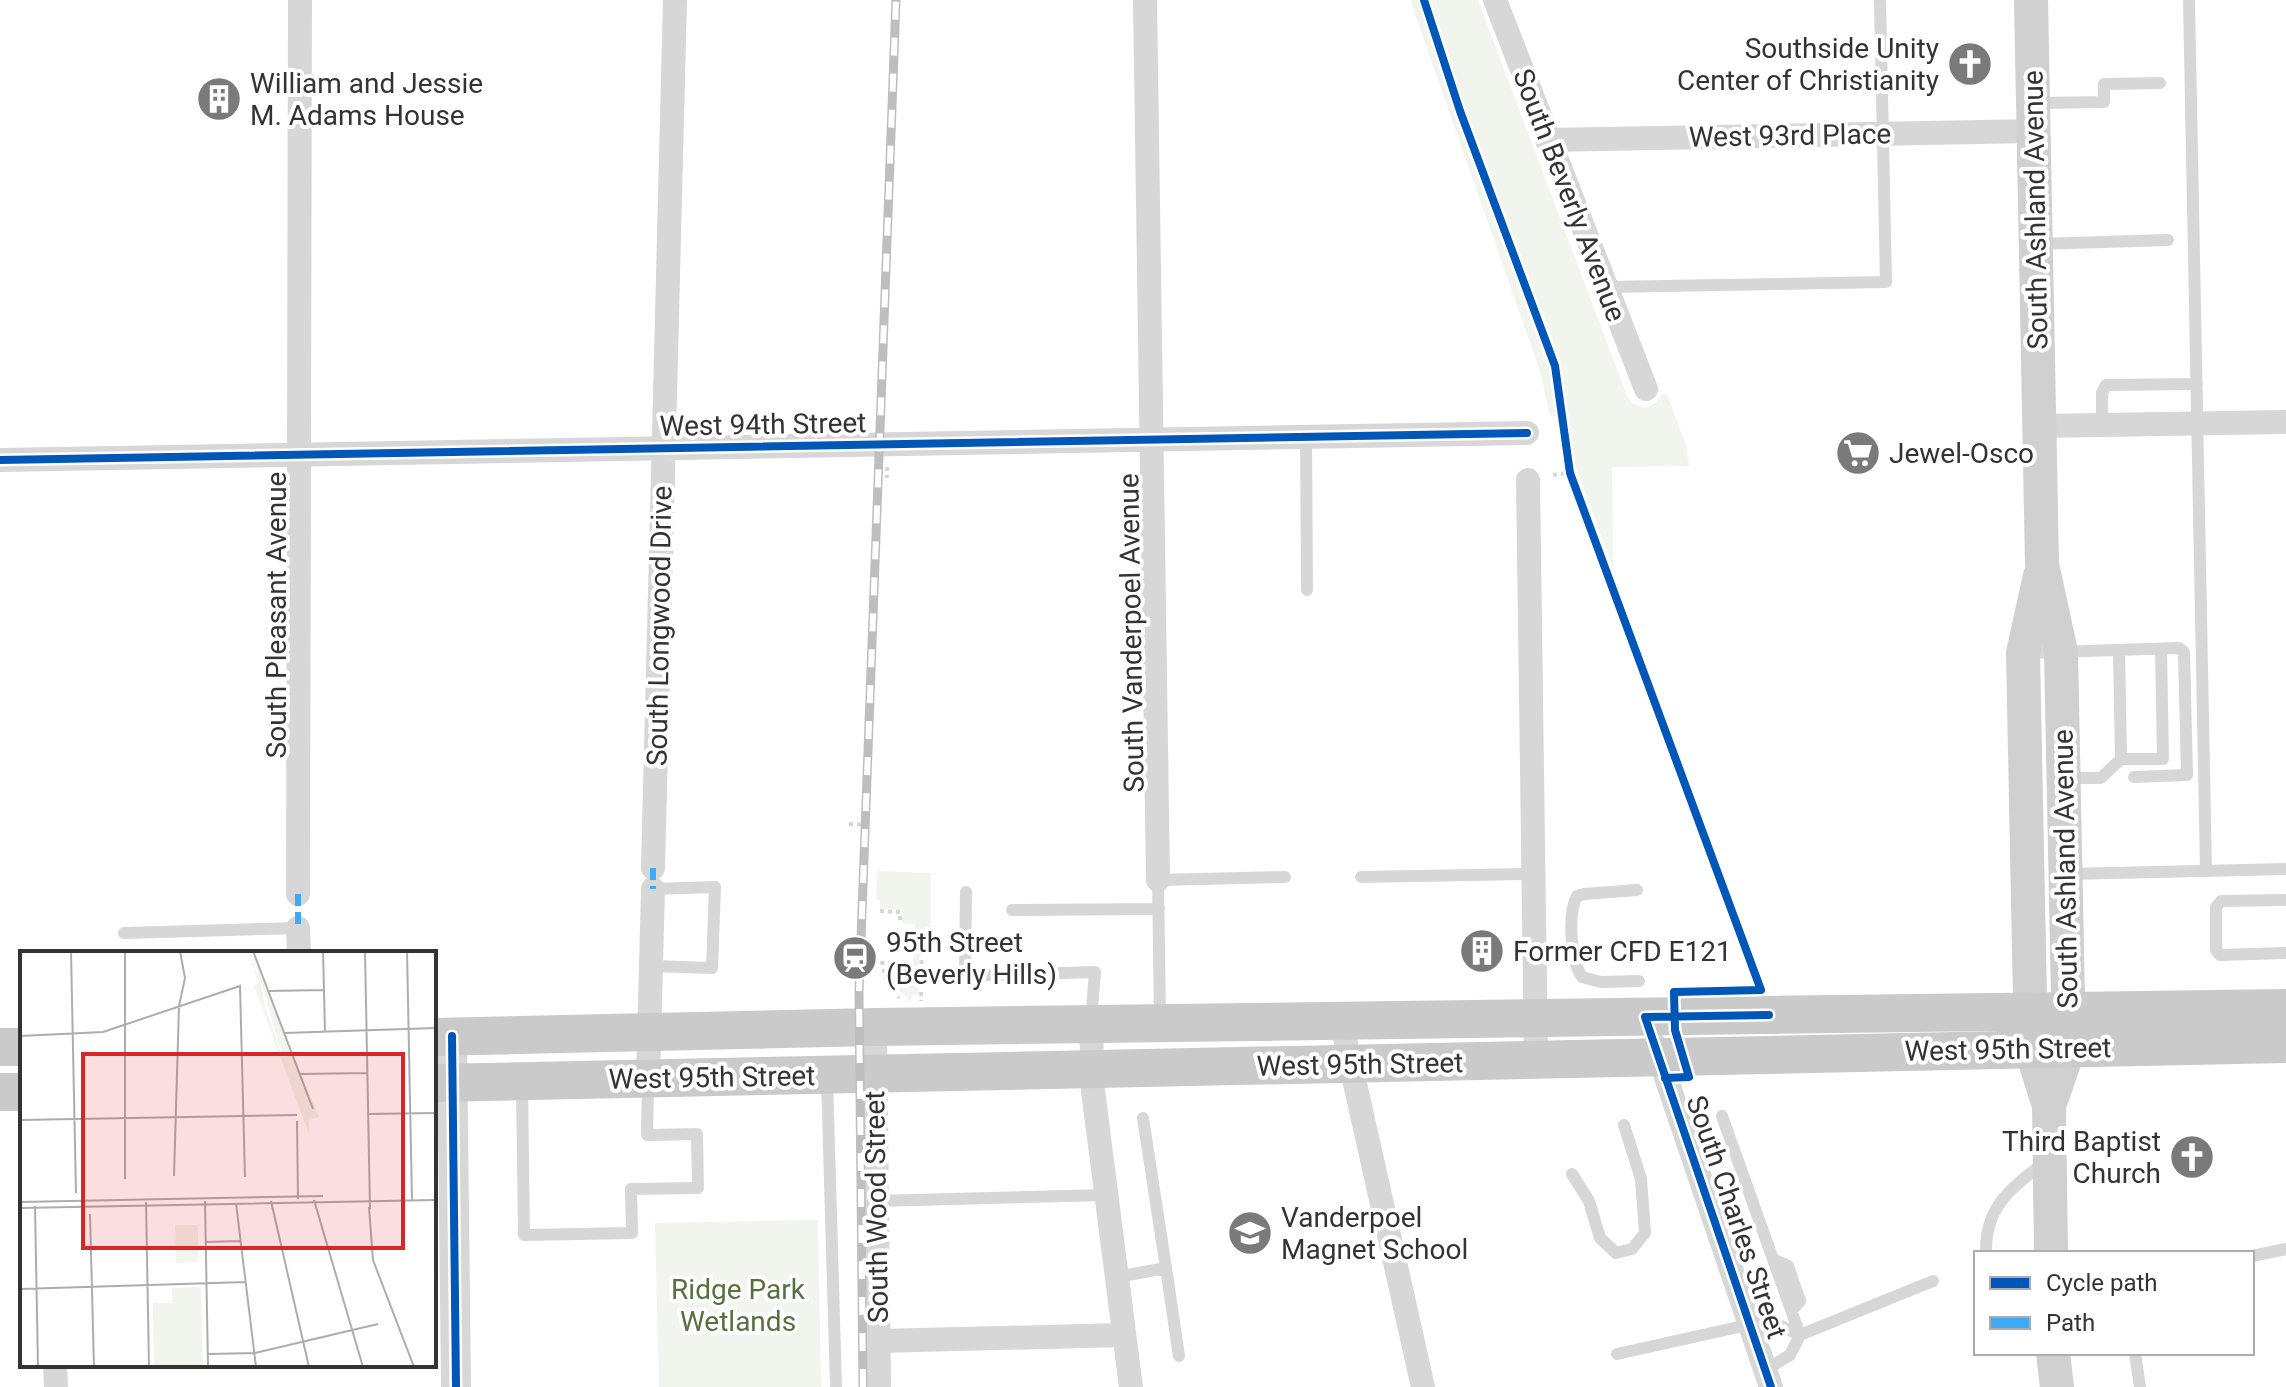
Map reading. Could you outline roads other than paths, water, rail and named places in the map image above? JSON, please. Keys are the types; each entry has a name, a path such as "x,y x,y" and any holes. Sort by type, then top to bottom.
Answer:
{"main road":[{"name":"South Ashland Avenue","path":"2031,0 2042,564 2061,652 2064,778 2068,1030 2049,1106"},
{"name":"South Ashland Avenue","path":"2042,564 2023,653 2031,1030 2049,1106"},
{"name":"West 95th Street","path":"443,1037 875,1027 1535,1018 1642,999 2031,1030"},
{"name":"West 95th Street","path":"2068,1030 2286,1008"},
{"name":"West 95th Street","path":"443,1083 1659,1057 2031,1030 2286,1044"},
{"path":"2049,1106 2051,1251"},
{"path":"2053,1355 2057,1387"}],"street":[{"name":"South Pleasant Avenue","path":"298,894 300,0"},
{"name":"South Longwood Drive","path":"648,1079 675,0"},
{"name":"South Vanderpoel Avenue","path":"1145,0 1158,880"},
{"name":"South Beverly Avenue","path":"1495,0 1646,389"},
{"name":"West 93rd Place","path":"1547,140 1882,134 2033,117"},
{"path":"2039,426 2286,422"},
{"name":"West 94th Street","path":"0,460 1527,433"},
{"path":"1528,480 1536,1060"},
{"path":"298,928 299,951"},
{"name":"South Charles Street","path":"1642,999 1769,1378"},
{"path":"1341,1021 1423,1387"},
{"path":"1091,1024 1091,1070 1131,1387"},
{"name":"South Wood Street","path":"875,1027 879,1387"},
{"path":"443,1037 456,1387"},
{"path":"878,1341 1124,1335"},
{"path":"55,1367 56,1387"}],"lane":[{"path":"1605,287 1886,282 1880,0"},
{"path":"2189,0 2206,871"},
{"path":"2033,117 2104,102 2104,84 2160,83"},
{"path":"2036,244 2168,240"},
{"path":"2102,425 2102,393 2106,385 2197,384"},
{"path":"1306,436 1307,590"},
{"path":"2023,653 2179,648 2184,652 2187,775 2134,777"},
{"path":"2121,759 2163,759 2161,649"},
{"path":"2064,778 2108,777 2121,759 2119,651"},
{"path":"2065,874 2286,869"},
{"path":"1361,877 1533,874"},
{"path":"1158,880 1285,877"},
{"path":"652,966 712,968 715,887 653,879"},
{"name":"South Vanderpoel Avenue","path":"1158,880 1160,1023"},
{"path":"1637,890 1577,896 1572,911 1575,962 1582,977 1642,999"},
{"path":"966,892 965,976 1095,972 1091,1024"},
{"path":"2286,900 2221,901 2216,907 2216,950 2220,955 2286,953"},
{"path":"1012,910 1159,909"},
{"path":"124,933 298,928"},
{"path":"827,1075 836,1387"},
{"path":"522,1081 524,1235 632,1233 631,1189 698,1188 697,1134 647,1135 648,1079"},
{"path":"1722,1116 1800,1335"},
{"path":"1143,1118 1179,1356"},
{"path":"1572,1174 1589,1201 1600,1238 1616,1253 1632,1249 1645,1233 1641,1179 1624,1125"},
{"path":"1986,1251 1986,1230 1996,1205 2050,1159"},
{"path":"876,1201 1107,1195"},
{"path":"2254,1256 2286,1249"},
{"path":"1117,1277 1166,1268"},
{"path":"1769,1378 1790,1355 1800,1335 1933,1281"},
{"path":"1617,1354 1754,1328 1781,1326 1800,1335"},
{"path":"2135,1355 2140,1387"}],"railway":[{"path":"863,1387 859,992 896,0"}],"place":[{"name":"Southside Unity Center of Christianity","path":"1970,64"},
{"name":"William and Jessie M. Adams House","path":"219,99"},
{"name":"Jewel-Osco","path":"1858,453"},
{"name":"Former CFD E121","path":"1482,951"},
{"name":"95th Street (Beverly Hills)","path":"855,958"},
{"name":"Third Baptist Church","path":"2192,1157"},
{"name":"Vanderpoel Magnet School","path":"1250,1233"}],"park label":[{"name":"Ridge Park Wetlands","path":"738,1305"}]}
